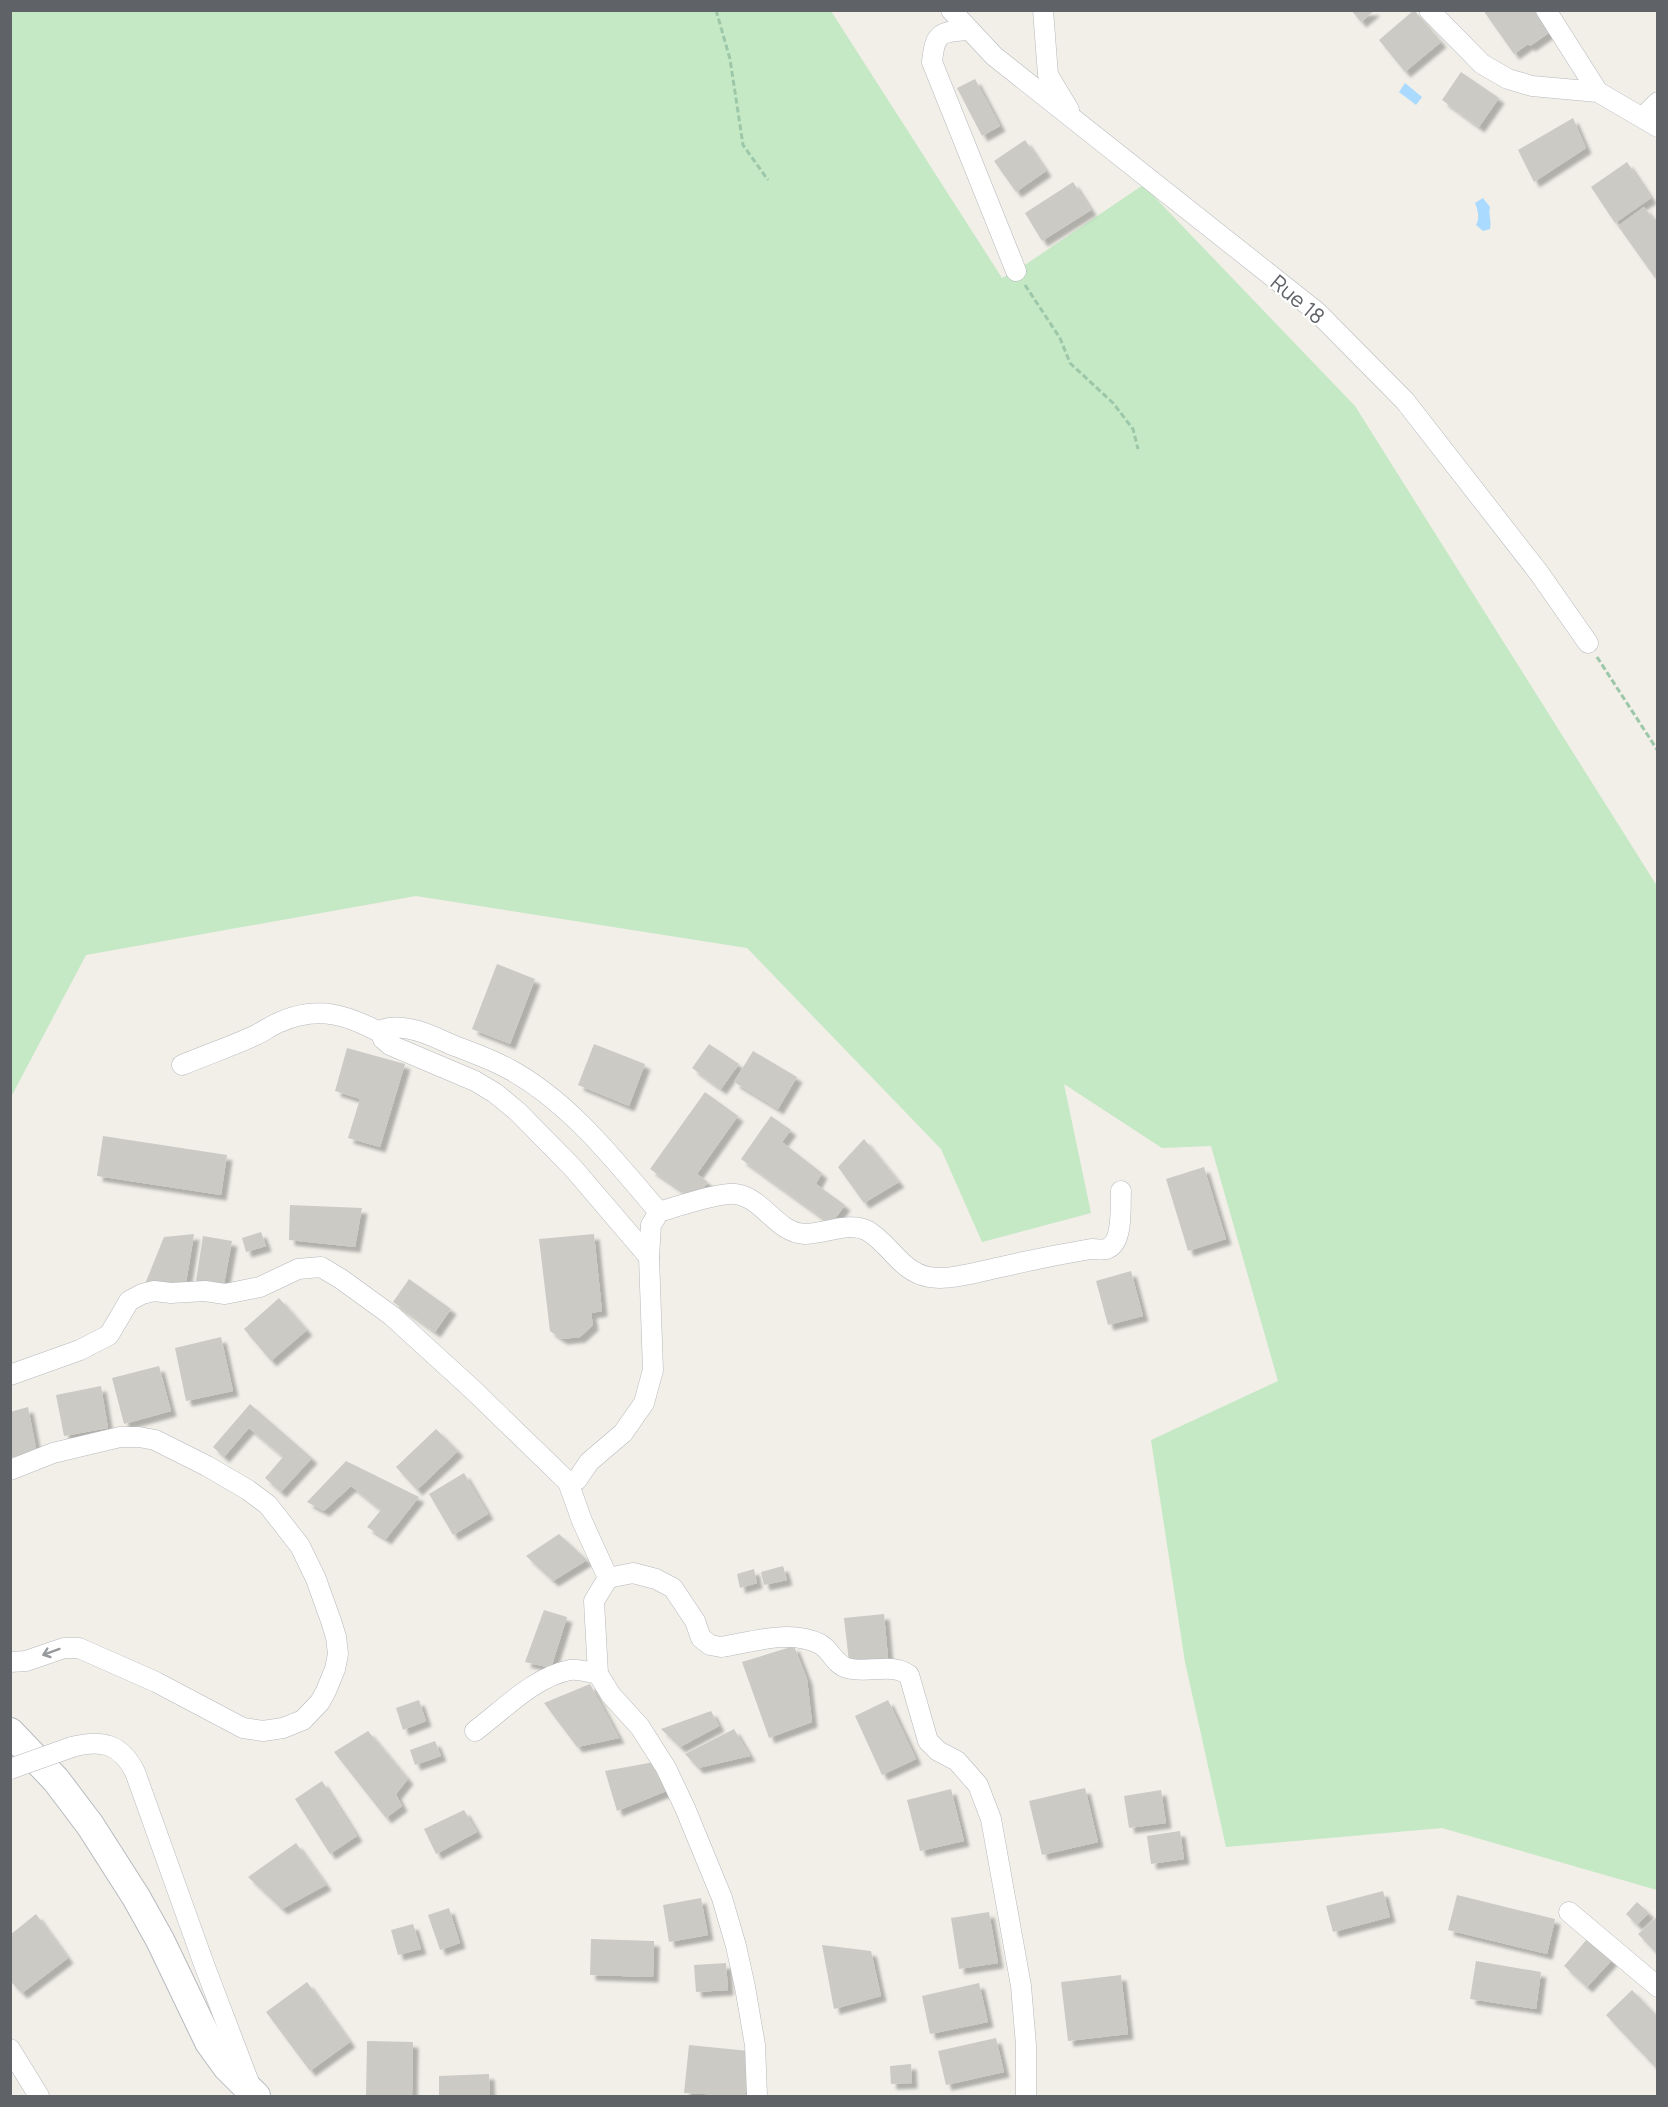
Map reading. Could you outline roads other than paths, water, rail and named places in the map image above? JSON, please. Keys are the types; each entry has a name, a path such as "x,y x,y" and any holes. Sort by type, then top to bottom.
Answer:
{"main road":[{"path":"10,1732 56,1780 96,1834 160,1940 209,2042 227,2067 255,2095"}],"street":[{"name":"Rue 18","path":"951,10 994,56 1317,312 1405,401 1539,573 1588,643"},
{"path":"1042,10 1048,75 1077,122"},
{"path":"1429,10 1482,64 1508,79 1532,86 1598,92 1650,122 1658,102"},
{"path":"1546,10 1598,92"},
{"path":"969,30 953,31 937,37 932,62 1016,271"},
{"path":"182,1065 257,1035 280,1022 307,1013 330,1014 358,1020 382,1034 383,1039 390,1045 475,1081 495,1093 518,1112 573,1168 649,1257"},
{"path":"382,1034 384,1029 390,1027 413,1030 509,1069 535,1086 573,1118 659,1212"},
{"path":"568,1482 577,1480 589,1462 623,1433 644,1403 653,1370 649,1257 651,1226 659,1212 734,1193 758,1206 789,1231 804,1234 851,1228 866,1230 908,1268 917,1274 932,1278 968,1274 1091,1249 1105,1250 1114,1245 1119,1229 1121,1191"},
{"path":"10,1374 80,1350 110,1335 129,1301 142,1294 154,1291 171,1293 205,1291 225,1294 260,1287 298,1269 321,1267 392,1316 471,1388 568,1482 582,1521 608,1578"},
{"path":"10,1470 53,1453 120,1437 155,1440 207,1466 248,1490 268,1505 300,1546 316,1579 331,1621 338,1654 326,1692 303,1720 283,1728 263,1731 243,1728 156,1682 79,1648 64,1648 26,1661 10,1662"},
{"path":"757,2097 755,2046 745,1987 722,1898 666,1768 640,1727 611,1695 598,1674 594,1601 608,1578 633,1573 656,1579 673,1588 695,1621 701,1638 710,1645 721,1647 796,1636 823,1645 832,1659 848,1668 877,1671 900,1669 909,1675 928,1741 938,1751 957,1761 978,1785 991,1819 1021,1986 1026,2045 1026,2097"},
{"path":"475,1731 530,1689 552,1676 572,1670 598,1674"},
{"path":"10,1769 86,1743 109,1745 128,1758 196,1945 255,2095"},
{"path":"1569,1912 1658,1987"},
{"path":"10,2049 39,2097"}],"water":[{"path":"1405,83 1422,97 1416,105 1399,92"},
{"path":"1483,198 1490,207 1491,223 1490,229 1483,231 1476,225 1478,214 1475,203"}]}
